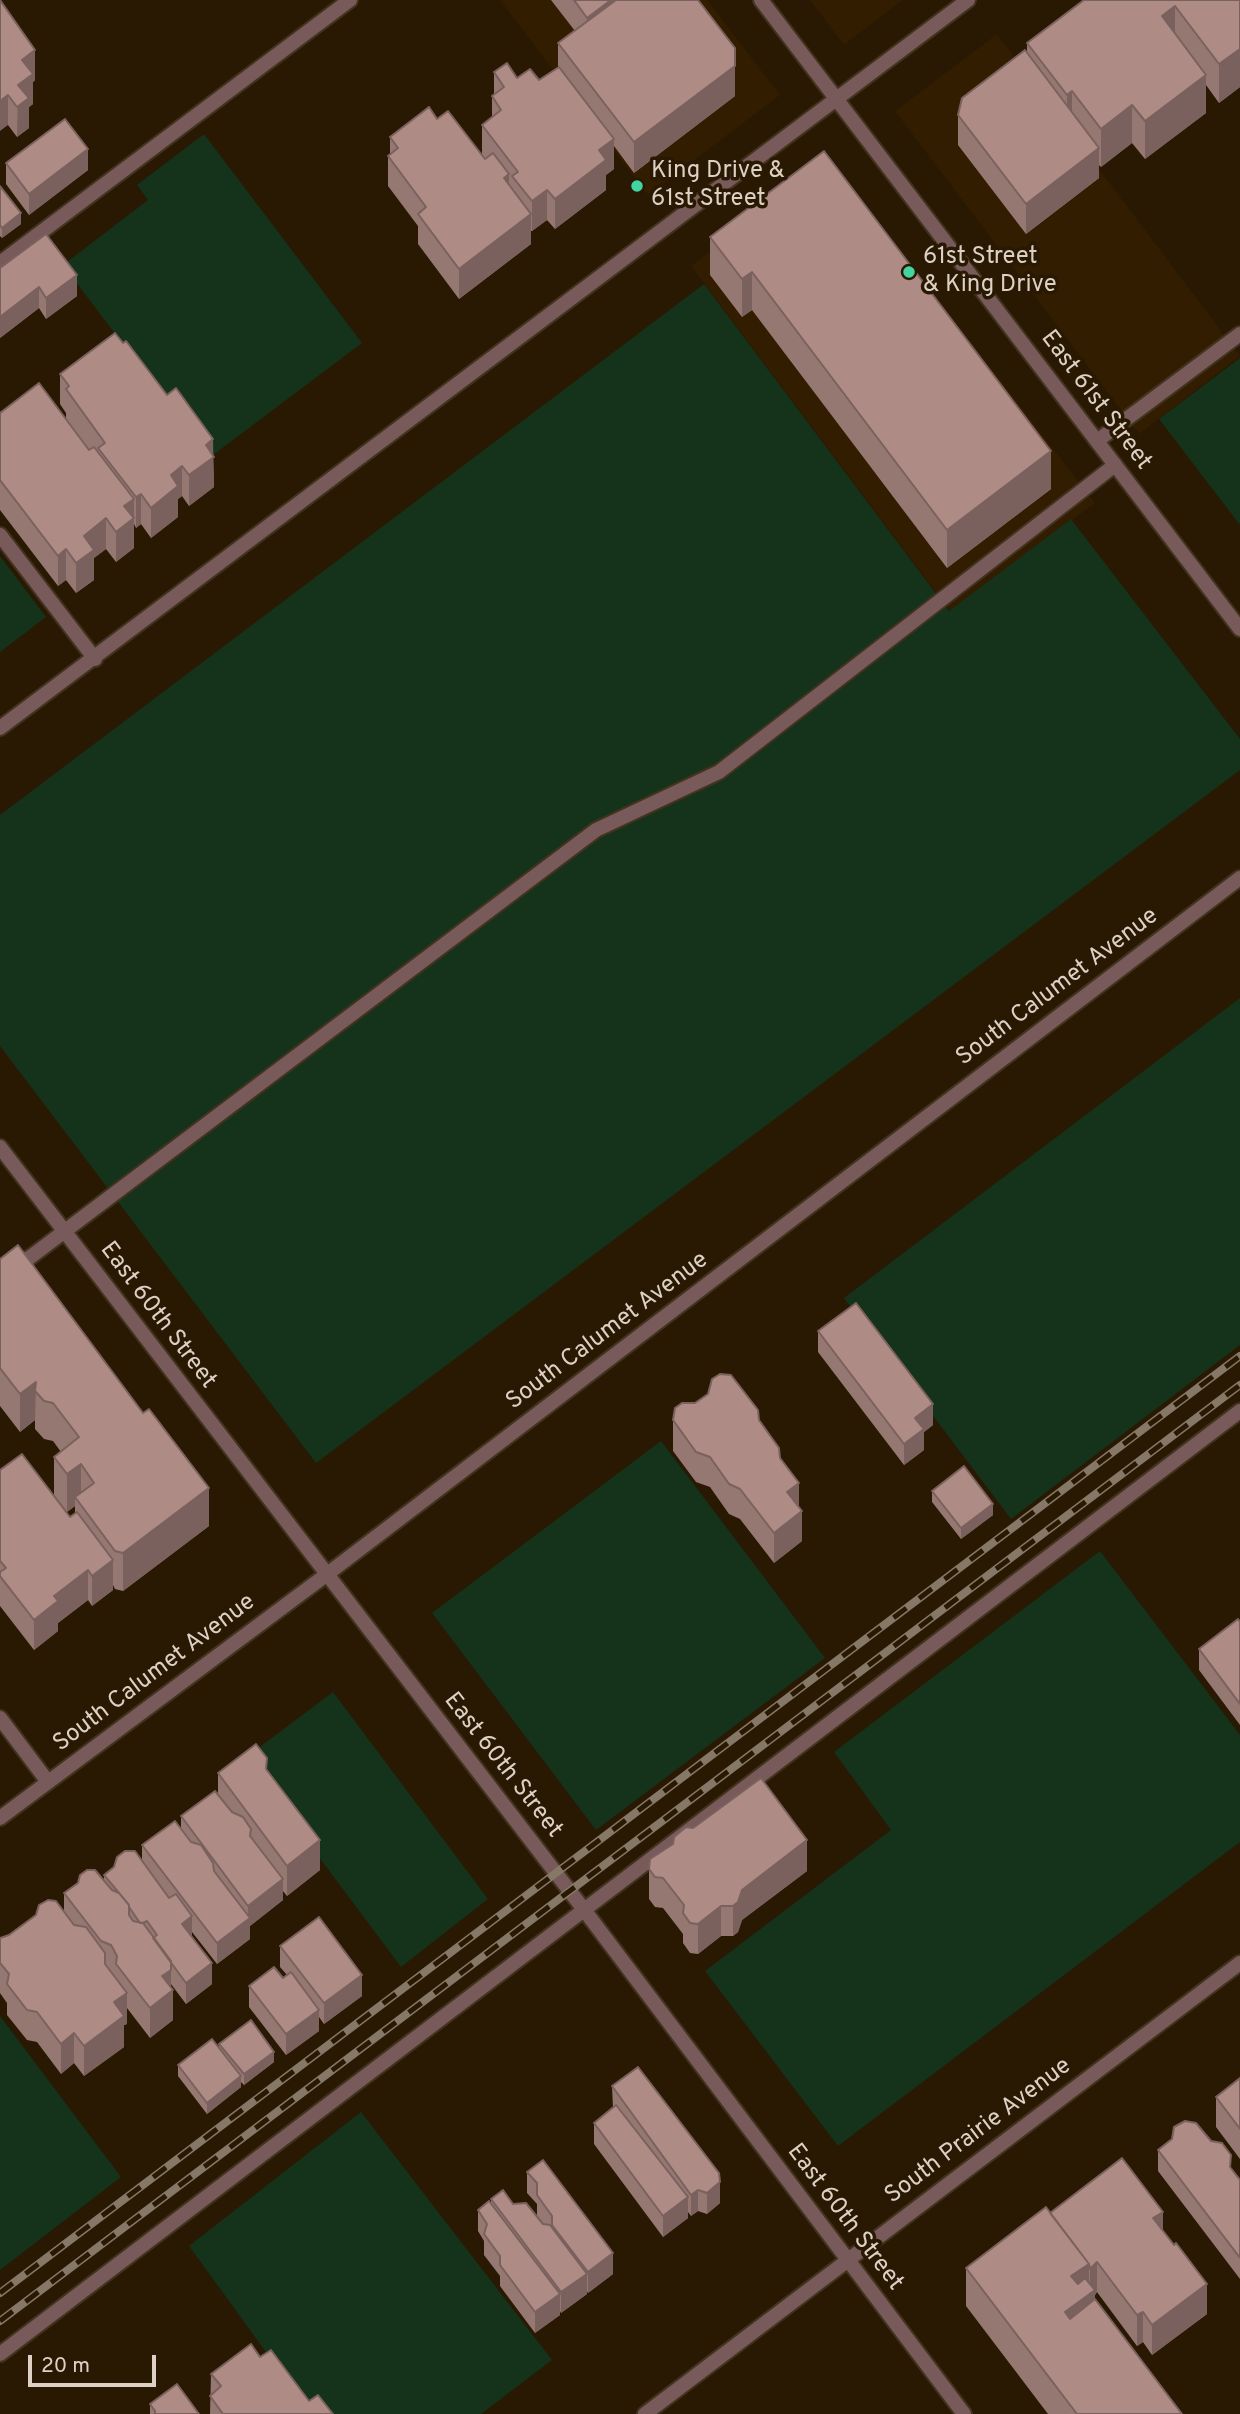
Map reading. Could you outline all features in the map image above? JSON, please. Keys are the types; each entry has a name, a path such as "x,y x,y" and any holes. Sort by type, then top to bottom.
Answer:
{"street":[{"path":"0,263 350,0"},
{"name":"East 61st Street","path":"761,0 1240,629"},
{"path":"0,728 968,0"},
{"path":"1097,441 1240,334"},
{"path":"0,1280 596,830 719,772 1115,465"},
{"path":"0,535 95,659"},
{"name":"South Calumet Avenue","path":"0,1818 326,1575 1240,878"},
{"name":"East 60th Street","path":"0,1147 585,1911 964,2414"},
{"path":"0,2354 1240,1411"},
{"path":"0,1718 48,1782"},
{"name":"South Prairie Avenue","path":"645,2414 1240,1963"}],"shaded area":[{"path":"500,0 707,0 780,95 648,195"},
{"path":"810,0 903,0 844,45"},
{"path":"997,34 1240,356 1139,434 895,111"},
{"path":"830,159 1095,503 950,611 691,266"}],"green space":[{"path":"204,134 362,343 209,458 63,265 148,200 137,185"},
{"path":"704,284 949,611 1071,519 1240,739 1240,770 316,1463 0,1046 0,815"},
{"path":"1240,358 1240,525 1159,419"},
{"path":"0,556 46,617 0,652"},
{"path":"1240,998 1240,1345 1011,1519 844,1298"},
{"path":"661,1441 825,1658 596,1830 432,1613"},
{"path":"1100,1551 1240,1735 1240,1842 838,2146 705,1971 891,1830 834,1752"},
{"path":"333,1692 488,1899 401,1967 245,1758"},
{"path":"0,2016 121,2177 0,2270"},
{"path":"361,2112 552,2360 481,2414 311,2414 189,2246"}],"building":[{"path":"0,0 35,50 22,60 33,74 18,85 29,98 17,107 8,95 0,101"},
{"path":"574,0 611,0 587,18"},
{"path":"616,0 698,0 735,48 735,66 634,142 558,43"},
{"path":"1084,0 1240,0 1240,49 1219,64 1175,6 1162,16 1206,75 1145,121 1132,105 1101,129 1072,91 1067,95 1027,43"},
{"path":"1025,50 1099,148 1026,204 958,115 962,98"},
{"path":"507,63 517,78 530,69 539,80 559,67 614,139 599,150 606,160 555,199 547,190 532,201 512,176 518,172 482,125 501,110 492,96 504,87 494,72"},
{"path":"429,107 437,119 448,111 485,159 493,153 509,174 504,178 531,214 459,269 418,214 426,207 388,156 398,148 390,137"},
{"path":"65,119 88,149 29,194 6,163"},
{"path":"824,151 1051,451 947,530 752,272 742,279 710,237"},
{"path":"0,186 21,213 2,228 0,225"},
{"path":"46,234 77,275 46,298 39,287 0,317 0,268"},
{"path":"115,333 123,343 126,341 167,395 176,388 213,439 206,445 214,457 189,475 182,466 171,475 178,486 151,508 141,494 136,497 98,448 105,443 66,389 69,386 60,374"},
{"path":"39,383 89,450 94,447 134,499 124,506 134,518 116,532 106,518 84,536 94,550 76,563 66,549 58,556 0,480 0,413"},
{"path":"18,1245 143,1413 149,1409 209,1488 123,1553 115,1551 75,1497 94,1483 81,1464 67,1474 54,1457 79,1437 53,1403 44,1401 35,1391 36,1382 20,1394 0,1368 0,1259"},
{"path":"856,1303 933,1404 915,1418 924,1429 904,1444 818,1331"},
{"path":"720,1374 731,1375 758,1410 759,1420 779,1448 780,1458 799,1483 787,1492 802,1511 774,1533 740,1489 729,1484 710,1457 696,1452 673,1420 675,1408 682,1403 695,1403 708,1394 712,1379"},
{"path":"22,1454 70,1517 77,1512 113,1560 92,1576 88,1570 54,1596 58,1601 34,1620 0,1576 0,1572 6,1568 0,1561 0,1470"},
{"path":"964,1466 993,1504 961,1528 932,1491"},
{"path":"1238,1619 1240,1622 1240,1704 1199,1649"},
{"path":"256,1744 267,1758 266,1769 320,1840 287,1866 218,1773"},
{"path":"761,1778 807,1840 742,1890 738,1902 733,1906 721,1906 698,1924 690,1923 683,1913 684,1905 663,1878 655,1877 649,1869 650,1859 673,1844 674,1837 686,1827 693,1828"},
{"path":"215,1791 232,1812 243,1817 251,1829 250,1836 283,1879 248,1906 181,1816"},
{"path":"175,1821 191,1842 201,1845 213,1863 214,1871 250,1918 217,1943 142,1845"},
{"path":"125,1851 135,1851 169,1898 176,1894 192,1916 182,1924 212,1963 186,1983 153,1938 157,1935 147,1921 140,1923 104,1875 114,1867 117,1857"},
{"path":"87,1870 95,1870 112,1890 119,1893 129,1905 129,1915 133,1921 143,1923 171,1961 171,1970 162,1976 173,1990 150,2008 116,1964 117,1956 111,1945 101,1941 64,1893 78,1883 80,1875"},
{"path":"48,1900 56,1901 74,1925 86,1927 105,1953 105,1964 127,1993 114,2002 124,2016 84,2046 74,2033 61,2044 37,2012 27,2010 7,1984 9,1974 0,1963 0,1938 9,1935 36,1915 39,1905"},
{"path":"319,1917 362,1975 324,2003 280,1946"},
{"path":"274,1967 283,1978 291,1972 319,2010 286,2034 249,1986"},
{"path":"251,2020 274,2052 244,2074 219,2044"},
{"path":"212,2039 241,2076 207,2103 178,2065"},
{"path":"638,2067 719,2173 720,2182 707,2193 698,2190 691,2195 612,2086"},
{"path":"1240,2078 1240,2129 1216,2097"},
{"path":"616,2105 688,2197 663,2216 594,2123"},
{"path":"1185,2121 1196,2123 1211,2141 1222,2143 1231,2155 1230,2167 1240,2180 1240,2258 1158,2150 1172,2139 1174,2127"},
{"path":"1122,2158 1163,2212 1153,2218 1207,2284 1152,2325 1143,2312 1137,2315 1097,2262 1090,2269 1050,2213"},
{"path":"543,2160 613,2253 588,2272 552,2225 552,2216 537,2195 537,2183 527,2172"},
{"path":"503,2190 513,2204 526,2203 543,2224 550,2225 587,2274 561,2292 491,2199"},
{"path":"489,2201 560,2294 535,2312 500,2265 500,2256 484,2234 487,2224 478,2210"},
{"path":"1046,2207 1089,2264 1071,2276 1078,2284 1085,2278 1095,2290 1065,2312 1070,2319 1095,2299 1182,2414 1077,2414 966,2268"},
{"path":"251,2344 260,2357 271,2350 309,2401 318,2395 333,2414 223,2414 210,2396 221,2386 211,2374"},
{"path":"177,2384 199,2414 155,2414 150,2404"}],"railway":[{"path":"0,2293 1240,1356"},
{"path":"0,2321 1240,1385"}],"place":[{"name":"King Drive & 61st Street","path":"637,186"},
{"name":"61st Street & King Drive","path":"909,272"}]}
